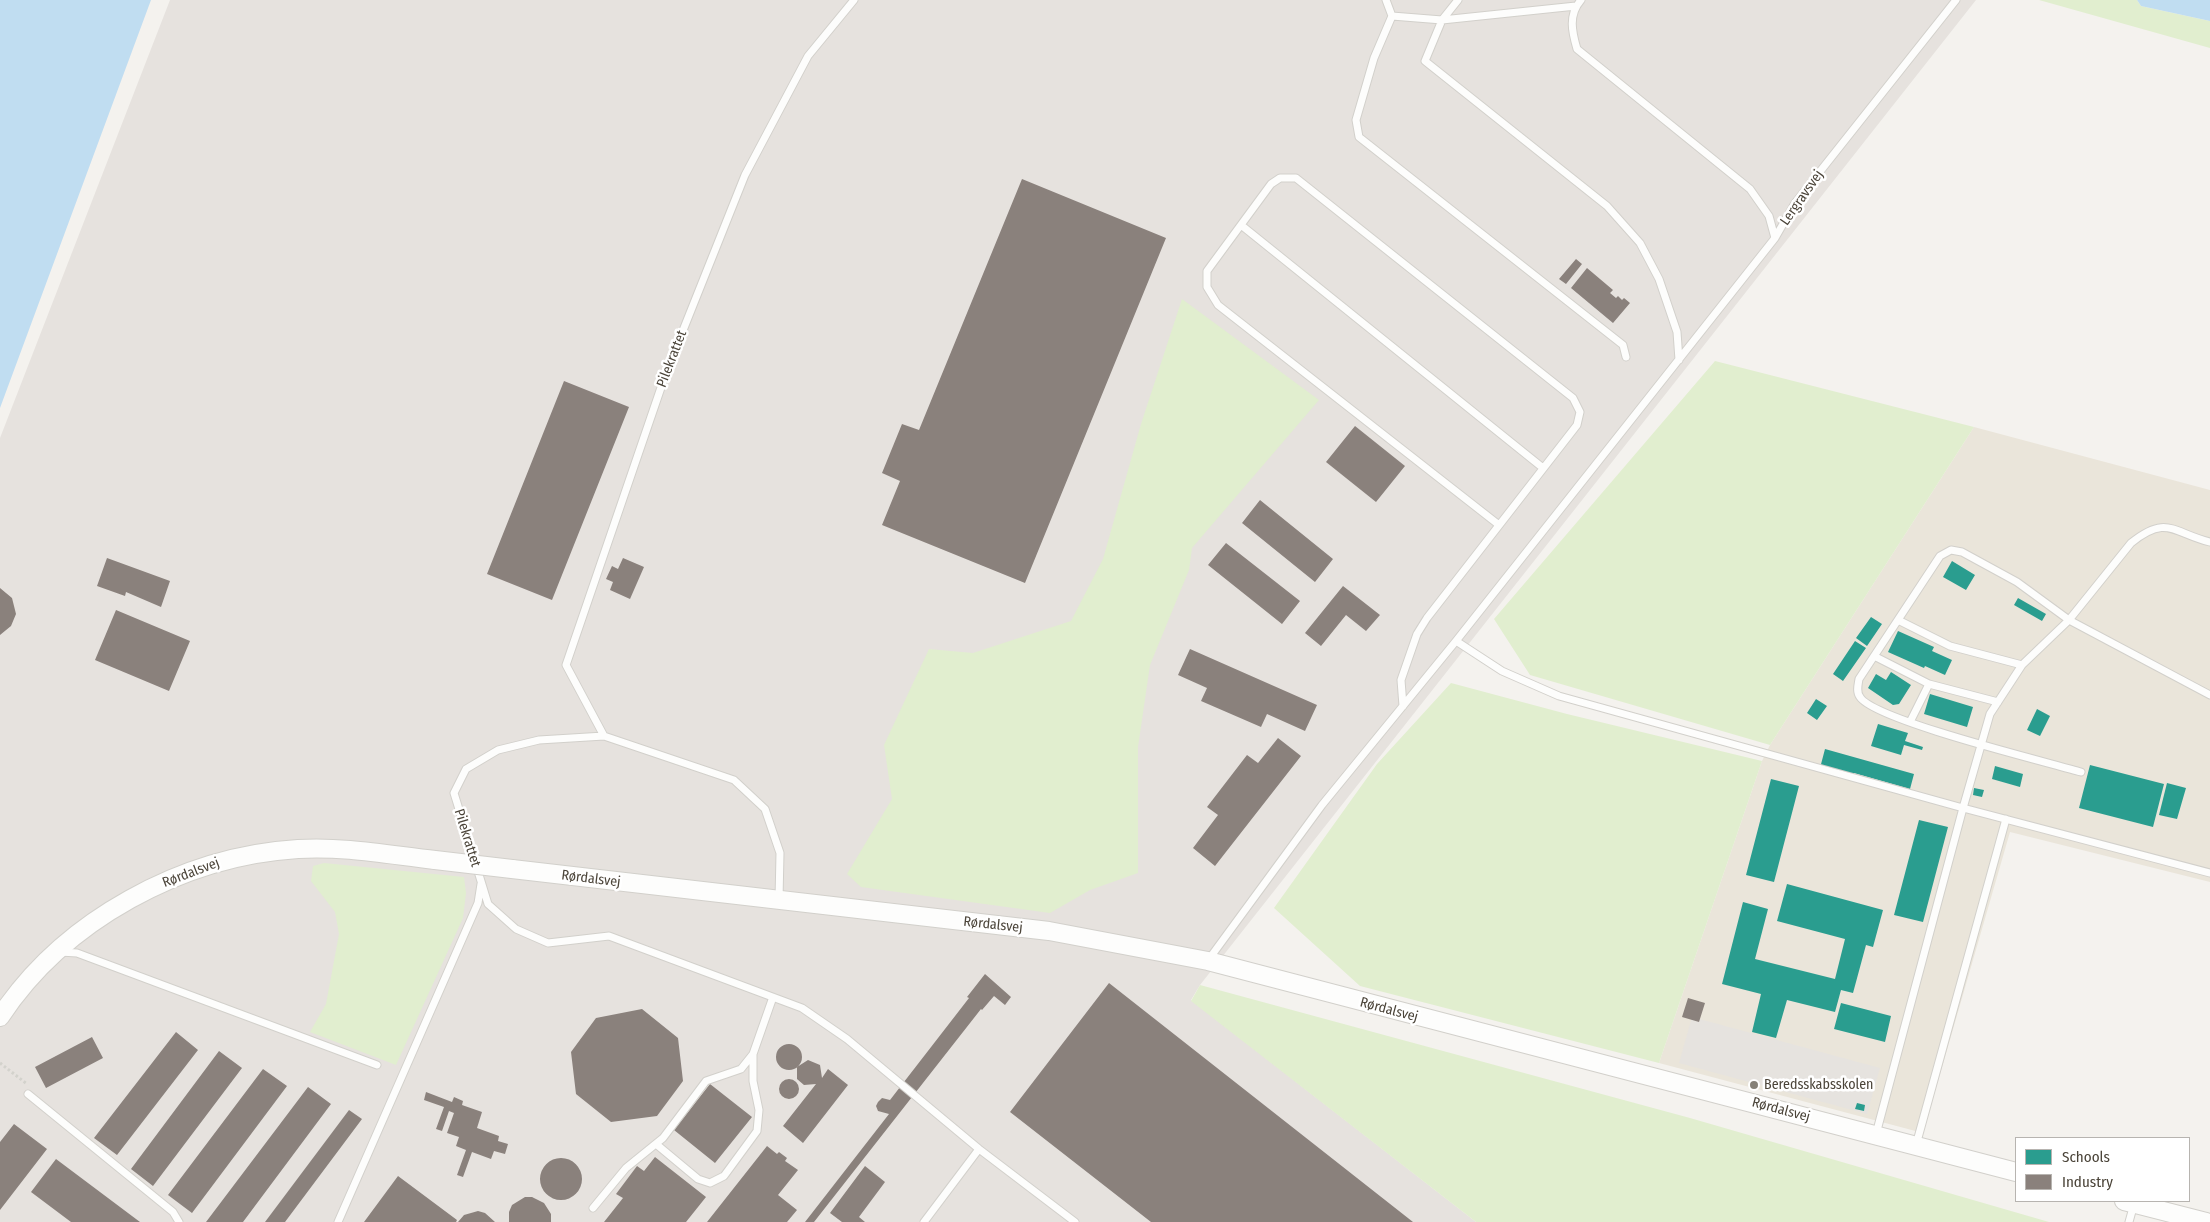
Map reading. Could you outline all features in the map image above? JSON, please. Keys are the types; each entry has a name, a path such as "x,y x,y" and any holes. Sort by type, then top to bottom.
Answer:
{"street":[{"name":"Rørdalsvej","path":"0,1017 12,999 57,952 101,918 152,888 211,864 270,851 336,849 779,902 1049,931 1208,962 1876,1134 2015,1172"},
{"path":"2129,1202 2206,1222"}],"lane":[{"name":"Pilekrattet","path":"604,736 566,665 666,373 745,175 808,56 854,0"},
{"path":"1386,0 1392,16 1374,58 1356,120 1359,137 1623,344 1626,357"},
{"path":"1458,0 1442,20 1425,61 1607,206 1640,243 1659,279 1677,332 1680,360"},
{"name":"Lergravsvej","path":"1775,238 1795,203 1956,0"},
{"name":"Lergravsvej","path":"1442,20 1579,3 1571,27 1577,49 1750,189 1769,216 1775,238"},
{"path":"1392,16 1442,20"},
{"path":"1403,706 1401,680 1418,634 1427,618 1577,425 1580,412 1573,398 1296,178 1280,178 1270,184 1207,271 1207,286 1218,305 1499,525"},
{"path":"1241,225 1543,468"},
{"path":"1208,962 1322,804 1456,641 1775,238"},
{"path":"1876,1134 1990,714 2022,665 2069,620 2131,543 2144,533 2159,527 2174,528 2207,541 2210,548"},
{"path":"2081,772 1981,745 1910,722 1869,705 1860,698 1857,689 1859,679 1940,556 1951,550 1962,552 2017,582 2069,620 2210,695"},
{"path":"1898,620 1950,646 2022,665"},
{"path":"1456,641 1502,671 1559,696 1963,808 2210,873"},
{"path":"1874,656 1929,684 1998,702"},
{"path":"1910,722 1929,684"},
{"name":"Pilekrattet","path":"773,997 609,936 548,943 516,929 488,904 454,793 466,769 498,750 539,740 604,736 734,780 765,809 780,853 779,902"},
{"path":"1916,1145 2006,819"},
{"path":"338,1222 478,903 481,882"},
{"path":"57,952 77,953 377,1065"},
{"path":"593,1208 626,1168 663,1138 706,1082 742,1069 753,1054 773,997 802,1008 848,1039 979,1149 1075,1222"},
{"path":"656,1144 698,1179 710,1183 724,1176 757,1131 759,1110 753,1081 753,1054"},
{"path":"28,1094 173,1212 178,1222"},
{"path":"924,1222 979,1149"},
{"path":"2129,1202 2129,1222"}],"path":[{"path":"0,1063 27,1084 28,1094"}],"shaded area":[{"path":"170,0 1976,0 1200,985 1191,1000 1476,1222 0,1222 0,438"},
{"path":"1974,427 2210,490 2210,882 2010,832 1923,1133 1659,1063 1762,761 1770,745"},
{"path":"1692,1017 1880,1068 1867,1114 1679,1063"}],"green space":[{"path":"2039,0 2137,0 2141,6 2210,21 2210,48"},
{"path":"1182,299 1319,400 1192,548 1189,570 1150,665 1138,747 1138,873 1090,890 1050,913 861,887 847,874 892,799 884,745 929,649 973,653 1071,621 1103,559 1141,424"},
{"path":"1715,361 1974,427 1770,745 1530,675 1494,619"},
{"path":"1451,683 1567,714 1762,761 1659,1063 1360,986 1274,908 1377,764"},
{"path":"324,863 464,877 466,893 463,918 396,1065 310,1032 326,1004 339,934 335,912 311,881 313,866"},
{"path":"1200,985 1690,1118 2049,1222 1476,1222 1191,1001"}],"water":[{"path":"0,0 151,0 0,408"},
{"path":"2137,0 2210,0 2210,21 2141,6"}],"building: Schools":[{"path":"1952,561 1975,575 1966,590 1943,577"},
{"path":"2018,598 2046,614 2042,621 2014,605"},
{"path":"1871,617 1882,624 1867,646 1856,638"},
{"path":"1898,631 1934,647 1932,651 1952,660 1945,675 1888,652"},
{"path":"1855,641 1866,648 1843,681 1833,674"},
{"path":"1891,672 1911,685 1899,704 1893,705 1868,688 1876,674 1886,680"},
{"path":"1930,694 1973,707 1967,727 1924,714"},
{"path":"1816,699 1827,706 1817,720 1807,713"},
{"path":"2037,709 2050,716 2040,736 2027,730"},
{"path":"1878,724 1908,733 1905,741 1923,747 1922,750 1904,745 1901,755 1871,746"},
{"path":"1825,749 1914,774 1910,789 1854,773 1853,777 1820,768"},
{"path":"2090,765 2164,784 2153,827 2079,808"},
{"path":"1995,766 2023,774 2020,787 1992,779"},
{"path":"1771,779 1799,786 1774,882 1746,875"},
{"path":"2167,783 2186,788 2177,819 2159,815"},
{"path":"1974,788 1984,790 1982,797 1973,795"},
{"path":"1919,820 1948,827 1923,922 1894,915"},
{"path":"1787,884 1883,910 1873,947 1866,945 1853,993 1841,990 1835,1012 1787,1000 1776,1038 1752,1032 1761,994 1722,984 1743,902 1768,909 1755,959 1835,979 1845,939 1777,921"},
{"path":"1841,1003 1891,1016 1885,1042 1834,1029"},
{"path":"1857,1103 1865,1105 1864,1111 1855,1109"}],"building: Industry":[{"path":"1022,179 1166,238 1025,583 882,525 900,481 882,473 902,424 919,430"},
{"path":"1576,259 1582,264 1566,284 1559,279"},
{"path":"1587,268 1613,290 1610,293 1616,298 1618,296 1622,300 1624,298 1630,303 1613,323 1571,288"},
{"path":"564,381 629,407 552,600 487,574"},
{"path":"1355,426 1405,466 1376,502 1326,462"},
{"path":"1260,500 1333,559 1315,582 1242,523"},
{"path":"1226,543 1300,601 1282,624 1208,565"},
{"path":"107,558 170,581 161,607 126,592 125,596 97,586"},
{"path":"623,558 644,567 630,599 610,590 613,582 606,579 612,566 618,569"},
{"path":"1343,586 1380,615 1366,631 1346,615 1321,646 1305,633"},
{"path":"0,588 12,598 16,614 11,626 0,635"},
{"path":"116,610 190,641 169,691 95,660"},
{"path":"1190,649 1317,705 1305,731 1267,714 1261,727 1201,701 1207,688 1178,675"},
{"path":"1278,738 1301,756 1215,866 1193,848 1218,815 1207,807 1247,755 1258,763"},
{"path":"985,974 1011,997 1005,1005 994,996 981,1009 814,1222 805,1222 889,1114 878,1111 876,1106 878,1102 882,1098 890,1100 969,998 967,997"},
{"path":"1109,983 1413,1222 1151,1222 1010,1112"},
{"path":"1688,998 1705,1003 1699,1022 1682,1017"},
{"path":"642,1009 678,1038 683,1081 657,1116 611,1122 576,1094 571,1052 596,1018"},
{"path":"176,1032 198,1050 117,1155 94,1138"},
{"path":"92,1037 103,1058 46,1088 35,1067"},
{"path":"789,1044 798,1048 802,1057 798,1066 789,1070 780,1066 776,1057 780,1048"},
{"path":"219,1051 242,1068 153,1186 131,1169"},
{"path":"808,1060 820,1065 822,1078 828,1069 848,1085 803,1143 783,1126 816,1084 804,1085 797,1079 797,1067"},
{"path":"263,1069 287,1086 192,1213 168,1195"},
{"path":"789,1079 796,1082 799,1089 796,1096 789,1099 782,1096 779,1089 782,1082"},
{"path":"710,1084 752,1117 715,1163 674,1130"},
{"path":"308,1087 331,1104 243,1222 206,1222"},
{"path":"426,1092 452,1102 454,1097 463,1101 462,1105 482,1112 477,1128 499,1136 498,1141 508,1144 505,1154 494,1151 491,1159 472,1152 463,1177 457,1175 466,1150 456,1146 459,1137 447,1133 454,1113 449,1111 442,1131 436,1129 444,1107 424,1100"},
{"path":"349,1110 362,1119 285,1222 265,1222"},
{"path":"14,1124 47,1149 0,1210 0,1142"},
{"path":"767,1146 777,1154 779,1152 787,1158 785,1161 798,1170 778,1195 797,1210 787,1222 707,1222"},
{"path":"655,1157 706,1197 686,1222 604,1222 623,1198 616,1194 637,1166 644,1171"},
{"path":"565,1158 573,1161 579,1167 582,1179 579,1191 573,1197 557,1200 549,1197 543,1191 540,1175 543,1167 549,1161"},
{"path":"56,1159 140,1222 71,1222 31,1192"},
{"path":"865,1166 885,1182 859,1217 865,1222 842,1222 830,1213"},
{"path":"398,1176 457,1220 456,1222 364,1222"},
{"path":"525,1197 532,1197 544,1203 551,1214 551,1222 509,1222 509,1212 512,1205"},
{"path":"478,1211 485,1213 495,1222 458,1222 464,1215"}],"place":[{"name":"Beredsskabsskolen","path":"1754,1085"}]}
